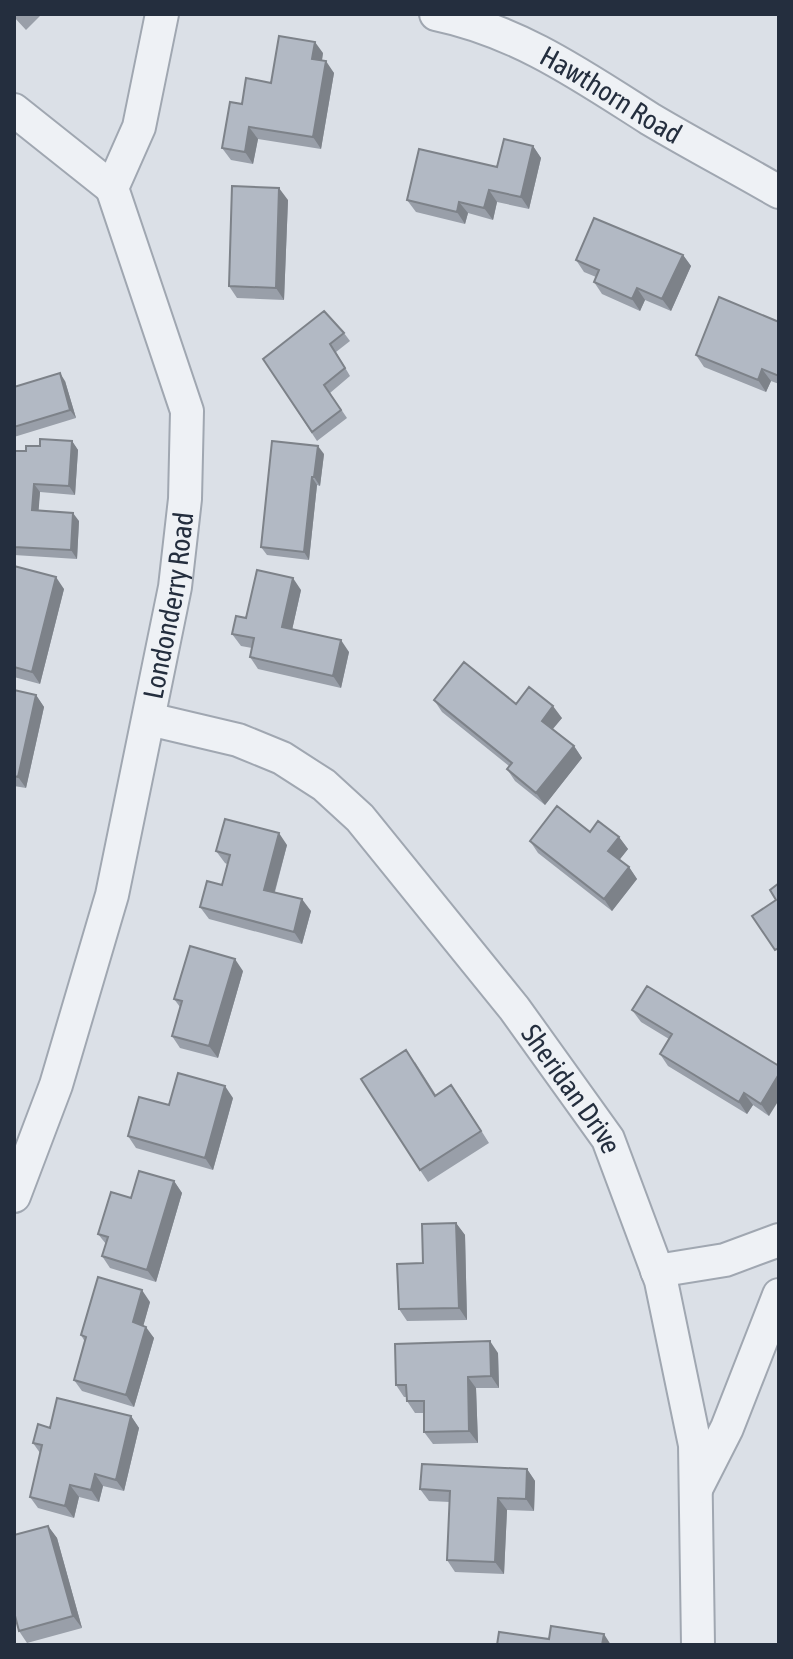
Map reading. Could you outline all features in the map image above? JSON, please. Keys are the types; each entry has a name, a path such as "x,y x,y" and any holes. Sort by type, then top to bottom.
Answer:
{"street":[{"path":"14,110 112,188 139,127 162,14"},
{"name":"Hawthorn Road","path":"436,14 473,22 564,63 652,120 779,192"},
{"name":"Londonderry Road","path":"14,1196 56,1085 112,895 175,587 185,499 187,411 112,188"},
{"name":"Sheridan Drive","path":"149,719 238,740 282,758 324,785 360,818 514,1008 608,1139 657,1271 695,1445 698,1645"},
{"path":"657,1271 725,1260 779,1240"},
{"path":"696,1489 727,1428 779,1295"}],"building":[{"path":"279,36 315,42 312,59 326,61 313,137 249,127 245,152 222,148 230,102 242,104 246,78 271,83"},
{"path":"504,139 533,146 521,197 489,190 484,208 459,202 457,212 407,200 419,149 497,167"},
{"path":"232,186 279,188 276,288 229,286"},
{"path":"594,218 683,255 662,299 637,288 632,299 594,282 599,270 576,260"},
{"path":"719,297 779,322 779,376 762,369 758,380 696,355"},
{"path":"324,311 344,333 330,344 345,368 324,385 341,410 312,432 263,359"},
{"path":"60,373 70,410 14,427 14,387"},
{"path":"40,439 72,441 69,486 34,484 32,510 73,513 71,550 14,547 14,451 26,451 26,446 40,446"},
{"path":"272,441 318,446 304,552 261,547"},
{"path":"14,566 56,577 32,672 14,667"},
{"path":"257,570 293,578 282,627 341,640 333,676 250,657 254,638 232,634 236,616 246,618"},
{"path":"464,662 516,704 529,687 553,706 542,721 574,746 536,793 507,769 512,763 434,700"},
{"path":"14,690 36,695 18,777 14,776"},
{"path":"557,806 590,832 598,821 619,837 608,851 629,867 604,899 530,841"},
{"path":"225,819 279,833 264,890 302,899 294,932 200,907 207,881 222,885 230,855 216,851"},
{"path":"779,883 779,948 775,950 752,916 776,900 770,890"},
{"path":"190,946 235,959 209,1046 172,1036 182,1001 174,999"},
{"path":"647,986 779,1066 779,1074 761,1104 744,1093 739,1102 660,1054 672,1034 632,1010"},
{"path":"406,1050 435,1096 451,1085 481,1131 420,1170 361,1079"},
{"path":"178,1073 225,1086 205,1158 128,1136 139,1097 169,1105"},
{"path":"139,1171 174,1181 147,1270 102,1256 108,1237 98,1234 111,1192 131,1198"},
{"path":"456,1223 459,1308 399,1309 397,1264 423,1263 422,1224"},
{"path":"98,1277 142,1290 133,1322 146,1327 126,1395 74,1380 86,1337 81,1335"},
{"path":"490,1341 491,1376 468,1377 469,1431 424,1432 424,1401 407,1401 406,1385 396,1385 395,1344"},
{"path":"57,1398 131,1416 116,1480 95,1474 91,1490 70,1485 65,1506 30,1497 42,1445 33,1443 38,1424 50,1428"},
{"path":"422,1464 527,1469 526,1499 498,1498 495,1562 447,1560 450,1491 420,1489"},
{"path":"48,1526 73,1616 19,1631 14,1612 14,1535"},
{"path":"551,1626 604,1634 602,1645 497,1645 499,1632 549,1639"}]}
